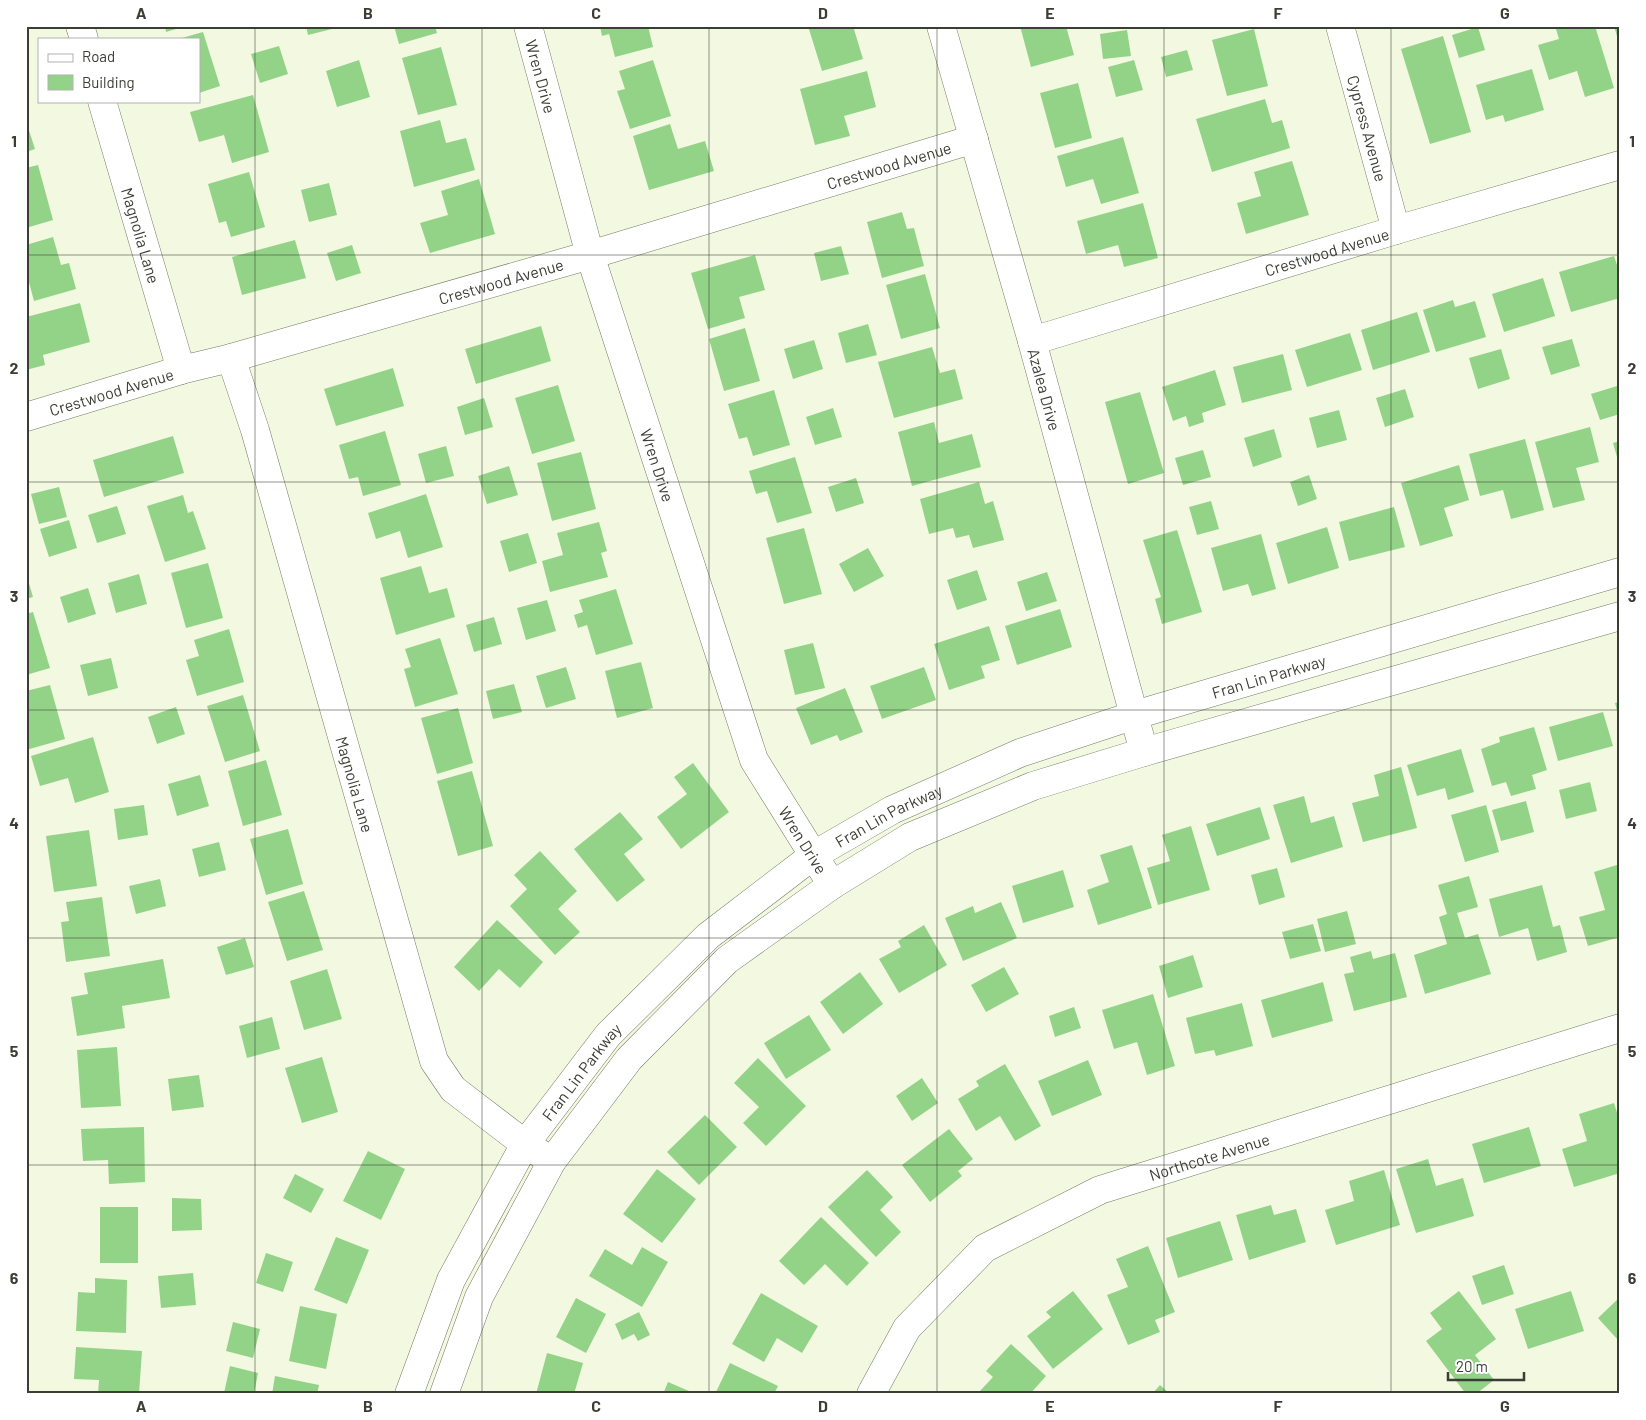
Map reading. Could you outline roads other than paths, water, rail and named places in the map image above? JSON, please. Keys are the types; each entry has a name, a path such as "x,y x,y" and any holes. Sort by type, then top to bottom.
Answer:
{"street":[{"path":"80,26 84,38"},
{"name":"Wren Drive","path":"528,26 590,255 754,760 832,885"},
{"name":"Azalea Drive","path":"941,26 1032,341 1144,752"},
{"name":"Cypress Avenue","path":"1340,26 1396,230"},
{"name":"Magnolia Lane","path":"102,102 181,370"},
{"name":"Crestwood Avenue","path":"26,417 181,370 231,358 590,255 974,139"},
{"name":"Crestwood Avenue","path":"1032,341 1396,230 1620,165"},
{"name":"Magnolia Lane","path":"231,358 257,440 434,1060 453,1089 525,1144 552,1161"},
{"name":"Fran Lin Parkway","path":"409,1394 452,1280 525,1144 608,1035 708,936 814,855 892,810 1020,753 1134,715 1620,572"},
{"name":"Fran Lin Parkway","path":"444,1394 479,1297 552,1161 629,1059 727,960 832,885 910,837 1033,786 1144,752 1620,616"},
{"name":"Northcote Avenue","path":"871,1394 907,1328 985,1248 1100,1190 1620,1028"}]}
